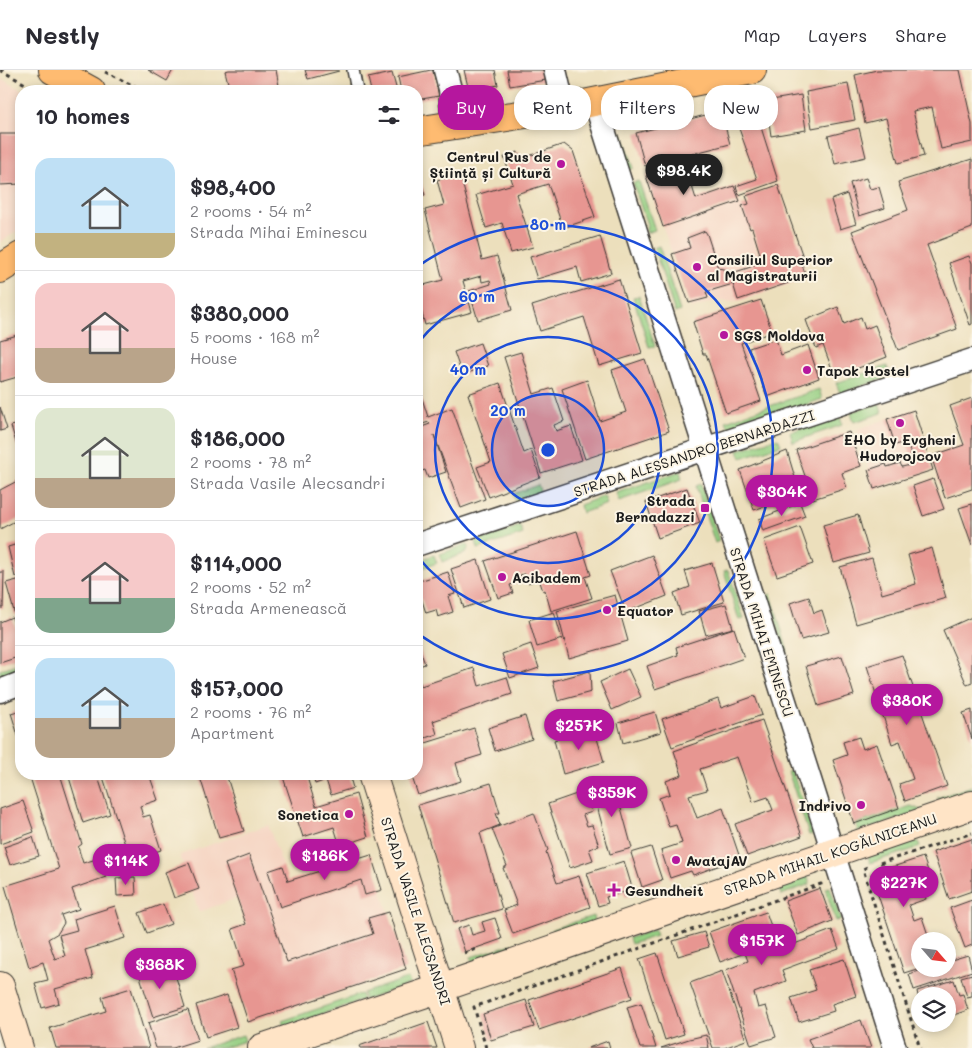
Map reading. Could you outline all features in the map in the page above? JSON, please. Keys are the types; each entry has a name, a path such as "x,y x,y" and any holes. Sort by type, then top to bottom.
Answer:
{"main road":[{"path":"55,70 81,85"},
{"path":"591,103 682,77 752,70"},
{"path":"423,129 438,127"},
{"path":"0,269 15,260"},
{"name":"STRADA VASILE ALECSANDRI","path":"374,780 459,1048"},
{"name":"STRADA MIHAIL KOGĂLNICEANU","path":"262,1048 972,805"},
{"path":"0,986 19,1048"}],"street":[{"path":"445,70 448,85"},
{"path":"555,70 559,85"},
{"name":"STRADA MIHAI EMINESCU","path":"594,102 895,1048"},
{"name":"STRADA ALESSANDRO BERNARDAZZI","path":"423,543 972,360"},
{"path":"0,691 15,685"}],"lane":[{"path":"353,70 356,85"}],"path":[{"path":"0,70 27,85"},
{"path":"102,70 133,85"},
{"path":"920,1048 863,869 972,833"},
{"path":"486,1048 474,1007 821,884"}],"shaded area":[{"path":"0,78 15,86 15,233 0,242"},
{"path":"741,202 758,253 800,239 807,261 802,263 807,278 739,302 715,301 691,309 663,227"},
{"path":"914,410 933,470 874,489 857,429"},
{"path":"268,825 288,881 371,855 406,969 277,1013 237,898 199,912 180,855"}],"green space":[{"path":"622,133 634,168 626,171 614,136"},
{"path":"639,181 655,230 647,233 647,225 633,183"},
{"path":"659,246 680,311 675,313 654,248"},
{"path":"639,296 655,346 649,347 633,297"},
{"path":"887,366 890,377 840,393 836,383"},
{"path":"819,389 822,399 730,431 726,421"},
{"path":"879,403 882,413 854,422 851,412"},
{"path":"840,416 842,425 793,442 790,432"},
{"path":"778,438 781,445 741,458 738,450"},
{"path":"680,471 682,479 619,501 616,493"},
{"path":"701,484 719,541 715,543 696,486"},
{"path":"538,485 541,493 516,502 513,494"},
{"path":"604,496 607,504 582,513 580,505"},
{"path":"520,526 523,534 478,549 476,541"},
{"path":"465,545 469,546 466,553 442,562 440,554"},
{"path":"434,555 437,563 423,568 423,559"},
{"path":"728,570 744,619 739,620 724,571"},
{"path":"771,594 788,652 785,653 768,595"},
{"path":"15,664 15,672 0,677 0,670"},
{"path":"792,770 813,834 809,835 788,771"},
{"path":"972,786 972,793 944,802 937,798"},
{"path":"911,806 923,811 858,832 856,824"},
{"path":"918,841 920,847 870,863 868,856"},
{"path":"807,876 810,884 781,895 779,888"},
{"path":"830,887 841,920 836,921 825,888"},
{"path":"593,916 594,922 554,935 552,929"},
{"path":"654,930 656,936 631,944 629,938"},
{"path":"512,944 513,949 473,963 471,957"},
{"path":"408,978 410,984 365,1000 363,993"},
{"path":"361,994 363,1000 284,1027 282,1021"},
{"path":"243,1035 245,1041 223,1048 203,1048"}],"building":[{"path":"148,70 173,70 167,81"},
{"path":"276,70 279,85 228,85 225,71"},
{"path":"305,70 339,70 339,71 308,79"},
{"path":"433,70 438,96 423,99 423,85 400,85 398,77"},
{"path":"464,70 495,70 498,85 468,85"},
{"path":"507,70 544,70 546,80 510,86"},
{"path":"877,70 960,70 972,124 972,142 941,149 932,107 913,111 924,156 898,163 886,118 865,123 855,75"},
{"path":"392,73 395,85 370,85 368,78"},
{"path":"848,84 855,120 812,128 806,92"},
{"path":"801,95 806,130 771,136 770,130 778,130 778,99"},
{"path":"704,115 704,130 726,130 730,144 645,166 636,133 648,130 694,130 694,118"},
{"path":"859,128 866,157 835,164 828,136"},
{"path":"740,130 762,130 778,181 739,195 736,186 757,179"},
{"path":"0,134 15,134 15,184 0,185"},
{"path":"564,144 573,151 595,217 563,228 548,184 516,194 533,247 511,253 502,223 486,228 476,195 513,184 504,157 518,152 520,159"},
{"path":"972,159 972,228 927,245 957,329 898,350 852,231 908,210 898,182"},
{"path":"685,164 696,199 734,186 740,201 663,227 646,176"},
{"path":"460,174 482,260 497,256 512,310 478,320 469,291 491,284 490,280 482,282 481,276 463,281 472,312 425,325 423,317 423,285 443,280 425,210 444,205 437,180"},
{"path":"866,178 870,189 879,187 885,208 859,216 850,183"},
{"path":"778,185 804,260 801,261 806,277 738,300 733,284 706,292 708,298 689,303 672,254 690,248 687,238 705,231 718,268 728,270 729,274 754,266 753,263 758,254 760,254 752,228 750,229 742,206 749,204 746,196"},
{"path":"847,194 856,224 840,229 831,200"},
{"path":"600,236 611,273 581,282 577,267 537,279 530,257"},
{"path":"969,256 972,263 972,324 970,325 949,263"},
{"path":"619,279 642,353 599,366 584,317 540,331 532,306"},
{"path":"761,300 772,332 741,343 761,401 726,413 706,354 703,354 693,322"},
{"path":"838,307 844,324 861,317 865,329 875,325 887,357 835,377 823,345 816,348 806,320"},
{"path":"15,336 15,378 0,382 0,340"},
{"path":"776,339 781,355 808,345 819,378 767,397 749,348"},
{"path":"480,343 488,366 462,375 454,352"},
{"path":"521,352 534,394 553,388 564,421 554,425 556,431 571,426 582,460 541,473 504,357"},
{"path":"645,359 669,431 585,459 562,389 587,380 600,421 626,412 612,370"},
{"path":"500,383 524,453 531,450 540,477 489,497 477,467 491,462 468,394"},
{"path":"972,398 972,489 945,498 931,456 964,445 950,406"},
{"path":"423,402 428,417 452,408 485,499 461,508 434,435 446,472 428,478 425,470 423,471 423,426 430,424 429,422 423,424"},
{"path":"0,407 7,429 0,431"},
{"path":"914,410 933,470 874,489 868,470 886,464 887,467 900,463 902,467 914,464 907,442 895,445 887,419"},
{"path":"15,425 15,439 11,426"},
{"path":"849,432 861,466 842,473 847,488 813,499 796,450"},
{"path":"787,451 800,494 754,510 740,470"},
{"path":"933,479 944,509 923,516 913,486"},
{"path":"15,482 15,521 0,529 0,490"},
{"path":"687,488 700,523 658,538 646,502"},
{"path":"800,503 805,516 763,531 759,519"},
{"path":"972,504 972,545 959,508"},
{"path":"858,515 869,553 834,563 823,525"},
{"path":"800,527 813,564 777,576 764,540"},
{"path":"577,531 591,575 585,577 592,598 551,611 545,590 543,591 539,579 528,583 525,574 520,575 522,581 510,585 513,593 498,598 485,561"},
{"path":"15,545 15,577 8,547"},
{"path":"932,548 946,598 856,624 840,567 872,558 882,594 916,584 908,555"},
{"path":"652,555 667,596 626,612 610,571"},
{"path":"478,560 490,599 464,608 451,569"},
{"path":"712,563 724,602 681,615 674,593 690,587 685,571"},
{"path":"0,572 4,572 3,608 0,608"},
{"path":"448,572 455,594 448,596 453,612 438,617 436,610 426,613 423,604 423,580"},
{"path":"15,581 15,615 6,583"},
{"path":"615,595 628,641 569,658 557,611"},
{"path":"809,597 814,613 822,610 829,632 801,640 790,603"},
{"path":"726,604 733,628 706,635 699,611"},
{"path":"554,612 562,639 537,647 529,620"},
{"path":"12,617 15,626 15,658 0,663 0,622"},
{"path":"972,617 972,683 967,685 943,630"},
{"path":"734,628 744,658 655,689 647,666 678,655 676,647"},
{"path":"531,644 539,668 510,678 502,654"},
{"path":"902,655 947,786 905,801 899,784 913,779 900,741 892,744 867,666"},
{"path":"842,656 854,695 818,706 806,666"},
{"path":"474,668 479,686 507,677 512,694 433,721 437,734 423,739 423,685"},
{"path":"628,669 641,697 612,710 600,682"},
{"path":"590,671 591,692 558,701 553,681"},
{"path":"755,696 762,715 672,747 662,719 718,699 721,708"},
{"path":"972,710 972,739 963,713"},
{"path":"15,712 15,726 11,713"},
{"path":"655,712 661,732 623,743 618,723"},
{"path":"525,716 532,739 495,751 488,728"},
{"path":"762,720 802,836 747,856 735,824 773,810 768,797 753,802 737,757 700,769 707,790 689,795 697,818 723,808 740,858 693,875 691,871 670,878 661,850 682,843 676,825 669,827 659,798 670,794 666,781 682,775 674,751"},
{"path":"474,728 482,755 456,763 461,781 418,795 413,780 423,780 423,744"},
{"path":"594,728 604,762 563,774 554,740"},
{"path":"859,737 863,749 877,744 899,808 854,824 833,760 847,755 843,742"},
{"path":"31,780 62,780 82,844 78,847 83,863 100,858 106,877 72,889 79,909 61,915 64,923 58,933 48,939 55,959 65,956 59,935 77,930 74,919 115,906 125,938 85,950 93,978 55,989 59,1003 42,1008 35,983 48,980 43,962 29,967 5,886 59,869"},
{"path":"70,780 99,780 110,814 83,823"},
{"path":"104,780 151,780 158,800 140,806 143,817 150,815 161,850 130,860"},
{"path":"201,780 228,780 244,831 219,838"},
{"path":"284,780 308,780 316,806 356,794 368,837 340,846 334,827 303,837"},
{"path":"314,780 326,780 315,784"},
{"path":"326,780 351,780 353,788 331,795"},
{"path":"614,782 632,848 610,854 592,788"},
{"path":"491,783 500,813 496,813 500,825 480,833 502,909 454,923 418,805"},
{"path":"585,791 592,812 583,815 587,826 592,825 599,846 589,849 593,860 570,868 548,804"},
{"path":"23,801 34,832 0,844 0,809"},
{"path":"534,813 548,850 546,852 557,883 579,876 590,907 513,934 504,910 517,905 503,868 507,866 492,829"},
{"path":"33,837 39,856 10,865 4,847"},
{"path":"972,839 972,891 949,899 933,852"},
{"path":"651,847 662,880 642,887 631,853"},
{"path":"249,855 287,962 373,934 368,918 389,912 406,969 248,1022 231,970 244,966 232,929 246,924 225,864"},
{"path":"371,855 382,890 365,895 361,880 280,907 268,871 283,866 288,881"},
{"path":"923,857 932,882 922,886 926,899 909,905 914,920 922,917 927,932 911,932 911,971 904,973 871,874"},
{"path":"624,861 634,894 625,897 624,892 606,897 608,903 598,906 587,873"},
{"path":"189,863 199,889 174,898 165,872"},
{"path":"135,877 136,895 117,896 116,878"},
{"path":"820,888 832,921 798,935 785,901"},
{"path":"972,900 972,945 965,948 950,908"},
{"path":"163,904 171,924 147,933 139,913"},
{"path":"766,912 777,943 760,949 762,956 832,930 839,949 782,970 786,981 754,993 758,1008 766,1006 776,1037 751,1045 726,970 748,961 745,953 720,962 709,932"},
{"path":"495,918 502,939 465,952 457,929 469,925 472,935 485,931 482,922"},
{"path":"704,932 709,947 678,956 673,941"},
{"path":"657,953 684,1034 665,1040 639,959"},
{"path":"968,955 972,971 956,976 956,959"},
{"path":"844,959 856,996 832,1004 834,1011 799,1022 791,998 816,990 809,970"},
{"path":"157,960 163,978 175,974 185,1007 153,1017 137,967"},
{"path":"622,968 632,998 539,1030 529,1000"},
{"path":"722,971 746,1040 724,1048 713,1048 690,983"},
{"path":"911,973 911,978 951,978 923,987 913,987 909,974"},
{"path":"972,974 972,996 967,997 961,977"},
{"path":"954,980 959,995 963,994 968,1010 956,1014 956,987 930,987"},
{"path":"131,988 149,1048 56,1048 50,1028 106,1011 102,997"},
{"path":"227,995 237,1027 206,1037 196,1005"},
{"path":"526,1000 534,1027 491,1040 483,1014"},
{"path":"641,1003 656,1048 640,1048 627,1007"},
{"path":"188,1010 198,1040 173,1048 156,1048 148,1023"},
{"path":"861,1020 871,1048 812,1048 808,1039"},
{"path":"428,1022 437,1048 360,1048 359,1046"},
{"path":"706,1035 709,1048 661,1048 689,1039"},
{"path":"608,1041 610,1048 588,1048"}],"place":[{"name":"Centrul Rus de Știință și Cultură","path":"561,164"},
{"name":"Consiliul Superior al Magistraturii","path":"697,267"},
{"name":"SGS Moldova","path":"724,335"},
{"name":"Tapok Hostel","path":"807,370"},
{"name":"EHO by Evgheni Hudorojcov","path":"900,423"},
{"name":"Strada Bernadazzi","path":"705,508"},
{"name":"Acibadem","path":"502,577"},
{"name":"Equator","path":"607,610"},
{"name":"Indrivo","path":"861,805"},
{"name":"Sonetica","path":"349,814"},
{"name":"AvatajAV","path":"676,860"},
{"name":"Gesundheit","path":"614,890"}]}
